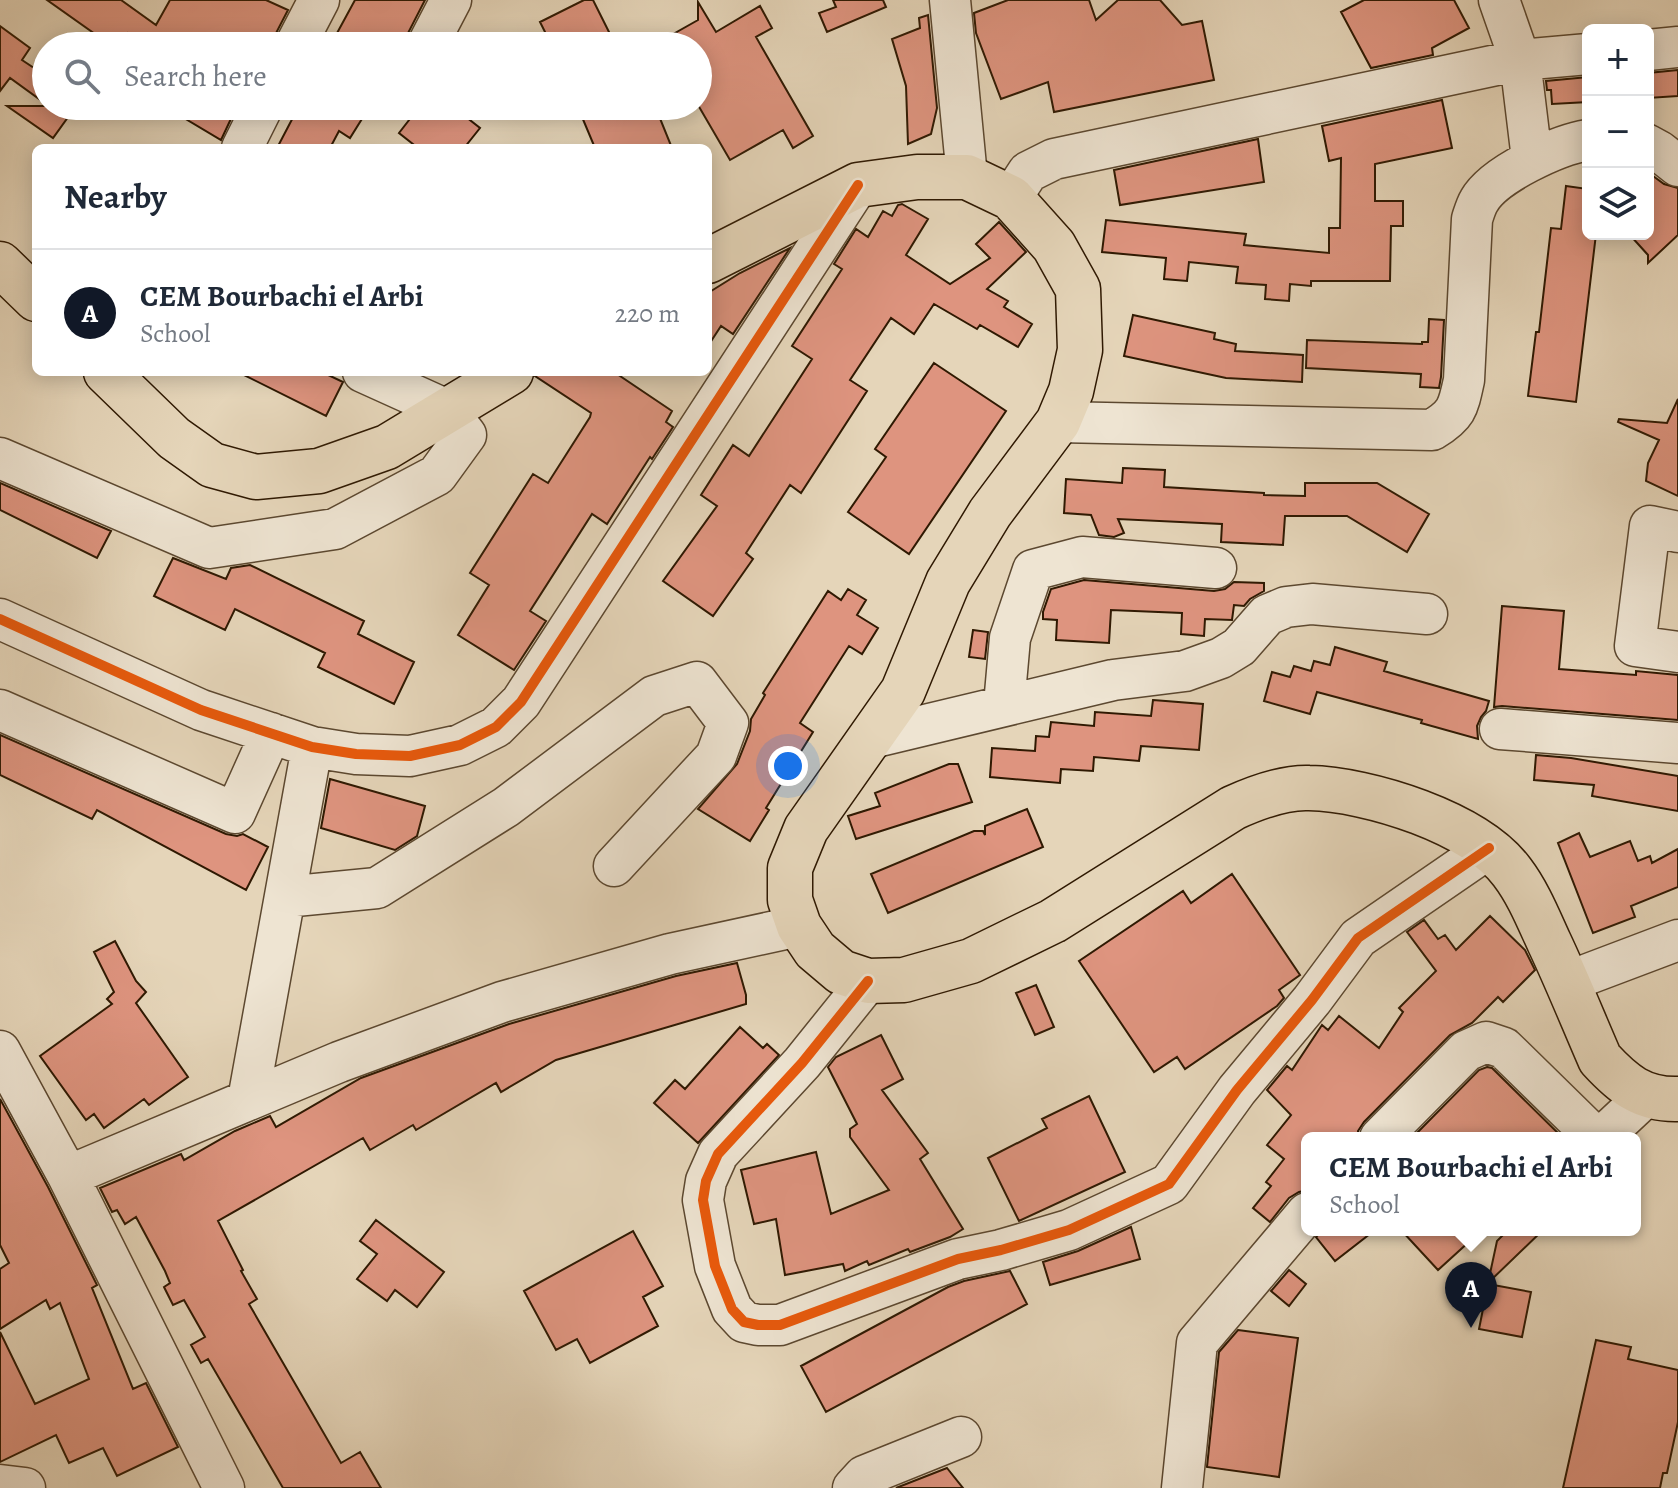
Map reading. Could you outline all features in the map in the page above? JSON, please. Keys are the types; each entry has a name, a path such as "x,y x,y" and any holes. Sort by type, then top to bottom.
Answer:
{"main road":[{"path":"712,259 858,185 917,177 967,177 1011,198 1054,246 1078,289 1080,350 1071,391 1058,422 990,513 948,582 903,691 806,829 790,868 790,900 799,926 815,950 841,972 868,981 904,980 971,961 1053,921 1233,808 1259,796 1307,788 1357,793 1434,817 1489,848 1511,869 1527,894 1600,1059 1620,1081 1662,1097"},
{"path":"0,264 32,295"},
{"path":"121,378 174,438 212,465 256,477 319,471 387,447 504,376"}],"street":[{"path":"302,32 319,0"},
{"path":"434,32 451,0"},
{"path":"950,0 967,177"},
{"path":"1499,0 1520,60 1532,159"},
{"path":"1654,49 1678,47"},
{"path":"1011,198 1028,172 1054,159 1520,60 1582,55"},
{"path":"244,144 256,120"},
{"path":"1058,422 1432,430 1446,422 1459,407 1464,380 1472,219 1479,199 1496,183 1532,159 1582,142"},
{"path":"1654,148 1678,166"},
{"path":"0,619 201,710 312,747 356,754 410,756 460,745 496,727 521,702 858,185"},
{"path":"0,458 209,548 335,529 437,475 466,435 447,410 372,376"},
{"path":"1678,532 1650,526 1635,646 1678,652"},
{"path":"1004,705 1010,638 1033,570 1082,557 1216,568"},
{"path":"871,738 1113,680 1185,671 1221,658 1239,647 1267,615 1286,607 1312,604 1427,614"},
{"path":"285,897 377,888 506,807 654,696 697,682 728,723 716,756 614,866"},
{"path":"0,710 235,813 271,733"},
{"path":"1500,729 1678,743"},
{"path":"248,1100 312,747"},
{"path":"868,981 802,1063 718,1154 706,1181 703,1200 715,1266 732,1309 744,1322 780,1325 958,1259 1069,1230 1169,1184 1237,1090 1312,1000 1358,938 1489,848"},
{"path":"68,1176 339,1062 502,1002 670,954 799,926"},
{"path":"1567,982 1678,940"},
{"path":"1386,1132 1466,1051 1486,1042 1504,1048 1592,1132"},
{"path":"0,1051 68,1176 224,1488"},
{"path":"1607,1132 1662,1097"},
{"path":"1182,1488 1197,1343 1301,1220"},
{"path":"853,1488 864,1476 961,1437"},
{"path":"0,1485 25,1488"}],"building":[{"path":"47,0 121,0 156,25 170,0 266,0 288,10 277,32 92,32"},
{"path":"355,0 425,0 409,32 338,32"},
{"path":"584,0 593,0 609,32 545,32 540,22"},
{"path":"833,0 883,0 886,7 827,32 819,13 836,7"},
{"path":"1008,0 1089,0 1096,20 1118,0 1160,0 1182,25 1202,21 1214,80 1054,112 1048,82 1001,99 976,33 974,13"},
{"path":"1364,0 1454,0 1469,28 1432,48 1433,55 1371,68 1341,12"},
{"path":"698,2 716,32 760,6 772,28 756,37 813,136 793,148 783,130 730,160 707,120 712,120 712,32 677,32 698,20"},
{"path":"928,15 937,108 931,134 908,144 906,86 892,39 920,28 919,18"},
{"path":"0,26 30,48 22,60 32,67 32,94 10,78 0,91"},
{"path":"1678,70 1678,96 1654,98 1654,72"},
{"path":"1582,78 1582,102 1552,104 1551,90 1547,90 1546,81"},
{"path":"1442,100 1452,148 1375,164 1375,201 1403,201 1403,226 1391,226 1390,281 1311,281 1311,286 1290,284 1289,301 1265,299 1266,285 1236,283 1238,267 1189,262 1187,281 1164,279 1166,258 1102,252 1106,220 1246,234 1244,245 1329,253 1329,228 1340,228 1341,158 1329,161 1322,126"},
{"path":"7,106 32,106 32,120 66,120 53,138"},
{"path":"187,120 230,120 221,140"},
{"path":"292,120 361,120 350,138 339,131 332,144 279,144"},
{"path":"409,120 470,120 480,128 467,144 413,144 399,133"},
{"path":"583,120 661,120 670,144 593,144"},
{"path":"1258,139 1264,182 1120,205 1114,170"},
{"path":"1654,177 1678,188 1678,235 1648,263 1648,255 1634,240 1654,240"},
{"path":"1566,186 1582,188 1582,240 1595,240 1576,402 1528,396 1551,228 1561,229"},
{"path":"902,204 928,219 906,255 950,284 990,258 976,244 999,222 1026,252 987,289 1008,301 1004,307 1032,324 1018,347 980,325 977,329 934,304 914,334 891,318 850,380 867,391 801,493 790,485 746,553 753,559 713,616 663,581 717,506 701,495 733,445 749,456 812,359 792,346 842,269 834,264 856,229 868,237 883,211 892,216 898,205"},
{"path":"790,248 733,334 721,326 712,340 712,290"},
{"path":"1133,315 1215,333 1214,339 1236,344 1235,351 1303,355 1302,382 1226,378 1124,356"},
{"path":"1429,319 1444,320 1439,388 1420,387 1421,374 1306,368 1307,340 1422,344 1428,342"},
{"path":"934,363 1006,411 909,554 848,512 886,457 875,449"},
{"path":"246,376 330,376 343,382 326,416"},
{"path":"535,376 620,376 672,411 666,422 673,427 607,524 592,514 530,611 546,621 514,670 458,635 489,585 470,573 533,474 548,483 591,413"},
{"path":"1678,399 1678,496 1646,481 1648,463 1659,440 1618,422 1619,419 1667,423"},
{"path":"1123,468 1165,470 1164,487 1264,495 1305,496 1305,483 1377,483 1429,514 1407,552 1347,516 1285,516 1283,545 1221,542 1222,524 1118,519 1124,533 1114,537 1099,535 1091,515 1064,513 1066,479 1122,483"},
{"path":"0,483 111,531 97,558 0,510"},
{"path":"173,558 226,579 231,568 250,565 364,621 358,634 414,662 394,704 318,667 325,653 235,609 225,630 154,596"},
{"path":"1084,580 1214,591 1225,589 1234,582 1264,583 1264,591 1244,606 1234,605 1232,620 1205,619 1204,636 1181,634 1182,613 1111,610 1109,643 1056,640 1057,620 1043,619 1051,589"},
{"path":"848,589 866,600 857,615 878,628 862,654 849,646 800,723 813,732 766,808 769,810 750,841 698,809 737,764 750,731 751,719 765,695 763,693 828,591 841,600"},
{"path":"1502,606 1564,611 1559,669 1678,675 1678,720 1494,707"},
{"path":"973,630 988,632 985,659 969,657"},
{"path":"1335,647 1387,662 1384,671 1489,701 1477,726 1478,739 1421,723 1422,720 1317,692 1310,714 1264,701 1272,672 1290,677 1294,666 1311,671 1314,661 1330,665"},
{"path":"1153,700 1203,704 1199,750 1141,746 1139,761 1094,757 1093,771 1061,769 1060,783 990,777 992,748 1035,751 1036,736 1049,737 1051,722 1094,726 1095,712 1151,716"},
{"path":"0,735 226,834 243,834 268,847 246,890 97,810 92,819 0,775"},
{"path":"1536,755 1678,776 1678,811 1592,796 1594,785 1534,780"},
{"path":"949,764 958,764 972,802 856,839 848,816 880,806 875,793"},
{"path":"330,779 425,806 417,836 395,850 321,828"},
{"path":"1027,809 1043,847 888,913 871,874 974,831 983,831 985,835 985,826"},
{"path":"1579,833 1590,857 1630,841 1638,861 1650,856 1652,863 1678,849 1678,887 1631,906 1635,917 1593,933 1558,843"},
{"path":"1232,874 1300,975 1279,990 1284,998 1277,1006 1185,1069 1177,1057 1154,1072 1079,961 1183,891 1191,903"},
{"path":"1490,916 1525,950 1535,970 1503,1002 1498,997 1472,1023 1450,1035 1364,1122 1358,1132 1301,1132 1301,1192 1289,1198 1270,1222 1253,1208 1271,1186 1266,1182 1284,1159 1267,1145 1291,1115 1267,1090 1287,1066 1292,1070 1322,1025 1328,1030 1339,1016 1379,1048 1403,1012 1399,1008 1436,971 1407,932 1424,920 1438,939 1445,935 1456,950"},
{"path":"115,941 136,981 146,992 136,1003 188,1077 149,1105 144,1099 104,1128 94,1114 86,1120 40,1056 112,1004 107,999 114,992 94,952"},
{"path":"737,963 746,1004 556,1060 501,1092 496,1083 416,1130 413,1125 370,1150 363,1138 218,1221 257,1299 249,1304 341,1463 360,1452 381,1488 283,1488 208,1359 201,1363 191,1345 205,1337 184,1300 173,1305 164,1287 170,1283 165,1271 136,1217 125,1224 117,1210 112,1212 100,1188 181,1154 184,1160 235,1131 270,1116 276,1127 361,1078 509,1024 676,976"},
{"path":"1036,985 1054,1027 1035,1035 1016,993"},
{"path":"740,1027 763,1048 767,1044 779,1055 698,1143 654,1103 675,1080 685,1089"},
{"path":"881,1035 903,1079 882,1090 928,1153 920,1159 963,1229 950,1237 869,1265 867,1261 845,1271 843,1264 785,1275 776,1219 754,1224 741,1170 816,1152 831,1214 889,1190 850,1137 850,1129 857,1124 828,1067 836,1057"},
{"path":"1492,1068 1557,1132 1418,1132 1479,1070"},
{"path":"1089,1096 1125,1172 1019,1221 988,1158 1047,1128 1042,1119"},
{"path":"0,1099 97,1285 92,1288 133,1389 146,1383 178,1447 117,1476 103,1448 69,1463 56,1435 0,1462 0,1332 35,1404 89,1379 60,1303 50,1309 46,1300 0,1329 0,1269 9,1263 0,1245"},
{"path":"376,1220 444,1272 417,1307 395,1290 387,1301 357,1279 377,1254 360,1241"},
{"path":"1131,1227 1140,1259 1050,1285 1043,1262 1078,1251"},
{"path":"633,1231 663,1286 643,1297 658,1326 590,1363 577,1339 556,1350 524,1291"},
{"path":"1317,1236 1367,1236 1335,1261"},
{"path":"1407,1236 1475,1236 1438,1270"},
{"path":"1502,1236 1537,1236 1488,1283 1497,1241"},
{"path":"1289,1270 1306,1284 1289,1306 1271,1291"},
{"path":"1010,1271 1027,1304 826,1412 801,1366 948,1287"},
{"path":"1488,1284 1531,1292 1522,1337 1479,1329"},
{"path":"1238,1330 1298,1338 1279,1477 1207,1467 1219,1352"},
{"path":"1596,1340 1631,1347 1628,1359 1678,1370 1678,1422 1667,1473 1663,1473 1660,1488 1563,1488"},
{"path":"947,1468 963,1488 896,1488"}],"cycle path":[{"path":"0,619 201,710 312,747 356,754 410,756 460,745 496,727 521,702 858,185"},
{"path":"868,981 802,1063 718,1154 706,1181 703,1200 715,1266 732,1309 744,1322 780,1325 958,1259 1069,1230 1169,1184 1237,1090 1312,1000 1358,938 1489,848"}],"place":[{"name":"CEM Bourbachi el Arbi","path":"1471,1328"}]}
